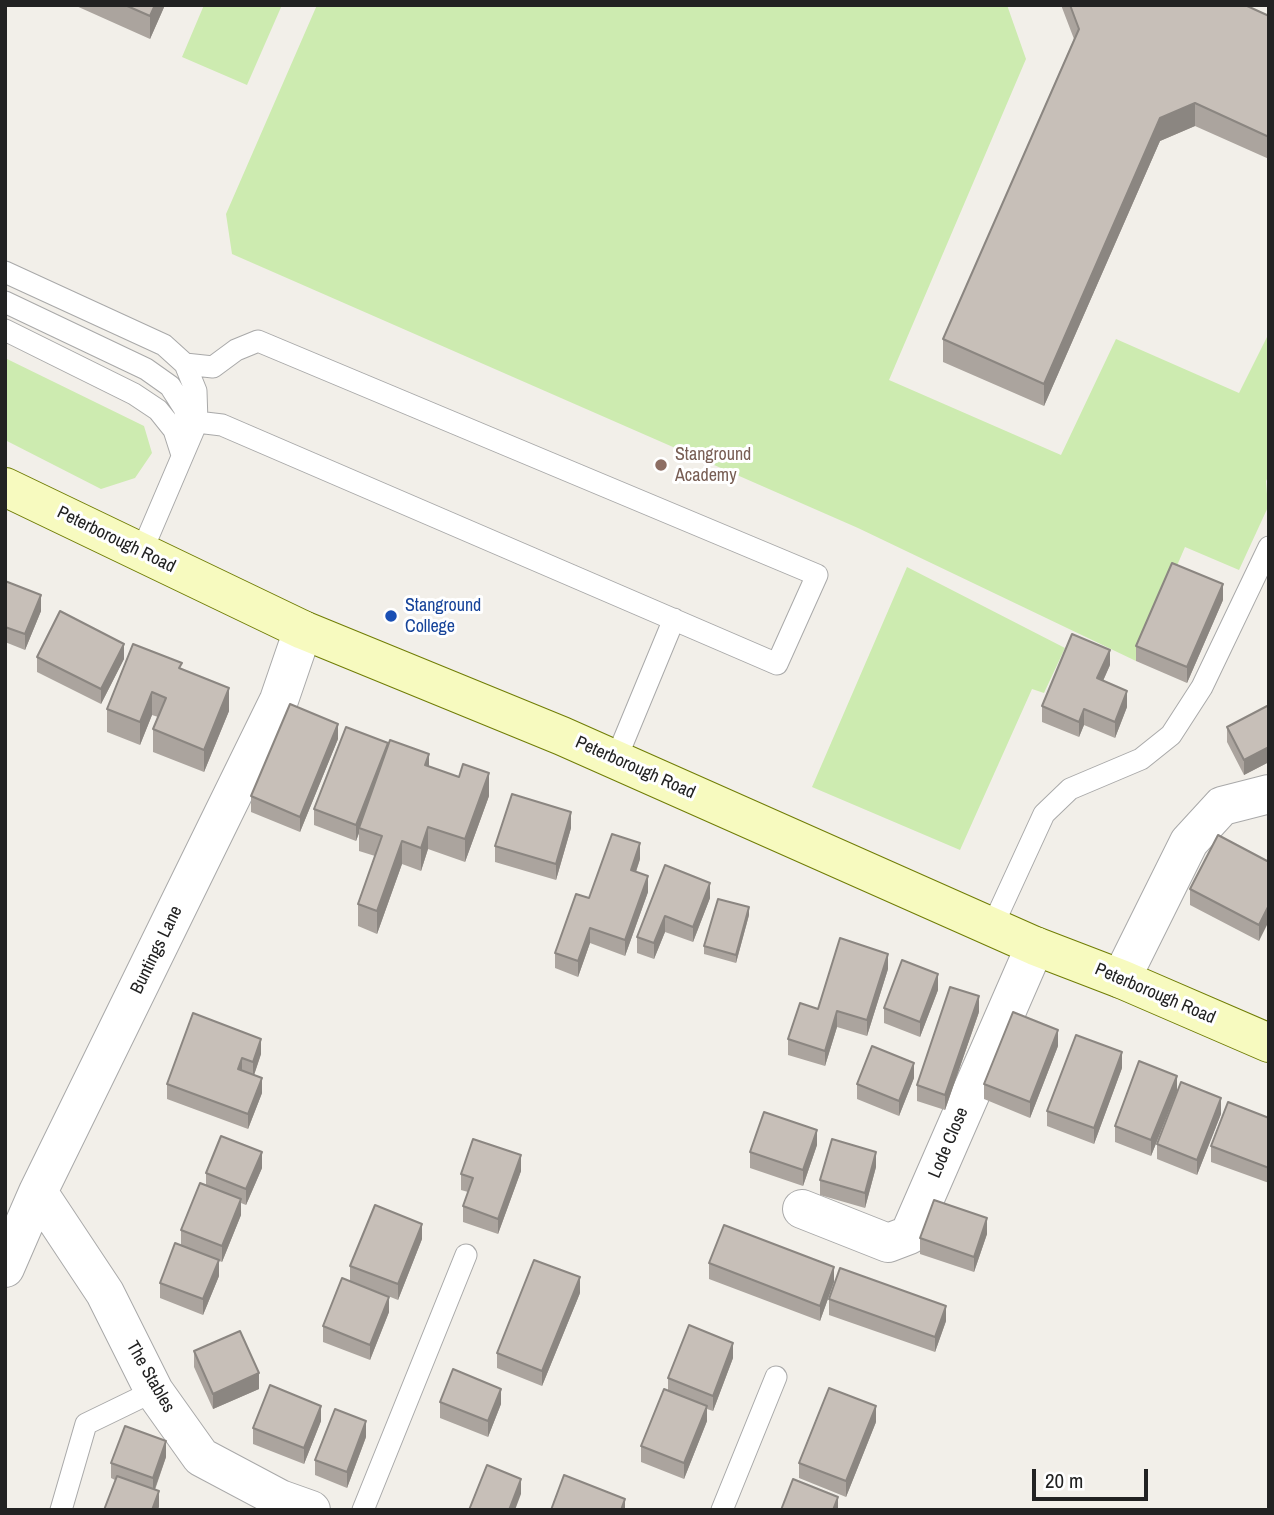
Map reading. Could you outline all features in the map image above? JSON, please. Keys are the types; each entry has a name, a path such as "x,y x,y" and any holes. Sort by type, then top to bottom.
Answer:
{"main road":[{"name":"Peterborough Road","path":"5,487 303,630 616,760 1035,946 1121,978 1269,1043"}],"street":[{"name":"Buntings Lane","path":"5,1268 22,1194 279,701 303,630"},
{"path":"1121,978 1189,842 1222,806 1269,794"},
{"name":"Lode Close","path":"802,1209 888,1243 909,1235 1035,946"},
{"name":"The Stables","path":"22,1194 105,1293 155,1391 201,1457 280,1499 311,1510"}],"lane":[{"path":"5,272 164,345 185,364 196,391 194,428 141,553"},
{"path":"5,302 146,369 170,386 194,428"},
{"path":"5,330 134,394 158,410 174,429 182,455"},
{"path":"185,364 213,367 236,350 258,341 817,575 778,664 222,425 194,428"},
{"path":"992,927 1044,814 1070,789 1141,759 1171,735 1202,687 1269,547"},
{"path":"616,760 674,619"},
{"path":"363,1510 466,1255"},
{"path":"722,1510 776,1377"},
{"path":"61,1510 86,1424 155,1391"}],"green space":[{"path":"204,5 282,5 247,85 182,57"},
{"path":"317,5 1007,5 1026,59 889,380 1061,455 1116,339 1239,393 1269,333 1269,475 1266,481 1268,507 1239,570 1185,547 1136,661 858,528 232,254 226,214"},
{"path":"5,358 144,426 152,453 135,478 101,489 5,440"},
{"path":"907,567 1065,648 1044,693 1032,689 960,850 812,787"}],"building":[{"path":"125,5 155,5 150,16"},
{"path":"1070,5 1245,5 1269,16 1269,137 1195,103 1160,118 1044,384 943,339 1079,29"},
{"path":"1172,563 1223,584 1187,667 1136,646"},
{"path":"5,581 41,595 25,634 5,627"},
{"path":"60,611 124,644 101,689 37,657"},
{"path":"1072,634 1110,650 1097,678 1127,691 1115,722 1084,709 1079,722 1042,706"},
{"path":"133,644 182,663 179,668 229,688 204,750 153,729 166,698 152,692 140,722 107,709"},
{"path":"290,704 338,724 300,817 251,796"},
{"path":"1269,705 1269,747 1244,760 1227,727"},
{"path":"346,727 388,743 356,825 314,809"},
{"path":"390,740 429,754 425,765 459,777 463,764 489,773 465,839 428,827 421,848 402,841 377,911 358,904 382,836 359,828"},
{"path":"512,794 571,812 556,864 495,846"},
{"path":"612,834 640,843 631,870 648,876 625,940 590,928 578,961 555,953 576,894 589,898"},
{"path":"1218,835 1269,862 1269,905 1259,925 1190,889"},
{"path":"665,865 710,883 693,927 665,916 654,943 637,937"},
{"path":"718,899 749,907 736,955 704,946"},
{"path":"840,938 888,954 867,1020 837,1011 825,1051 788,1039 800,1003 818,1009"},
{"path":"902,960 938,974 920,1022 884,1008"},
{"path":"950,987 979,996 945,1095 917,1085"},
{"path":"1013,1012 1058,1030 1030,1102 984,1084"},
{"path":"193,1013 261,1039 253,1062 242,1058 238,1069 262,1078 248,1114 167,1084"},
{"path":"1076,1035 1122,1052 1094,1128 1047,1111"},
{"path":"872,1046 914,1063 899,1101 857,1084"},
{"path":"1139,1061 1177,1076 1151,1140 1115,1126"},
{"path":"1181,1082 1221,1098 1197,1160 1157,1144"},
{"path":"1228,1102 1269,1118 1269,1168 1211,1146"},
{"path":"764,1112 817,1130 803,1170 750,1152"},
{"path":"221,1136 262,1152 246,1189 206,1173"},
{"path":"473,1139 521,1155 498,1219 463,1206 473,1178 461,1174"},
{"path":"832,1139 876,1152 865,1193 820,1180"},
{"path":"200,1183 241,1199 222,1246 181,1230"},
{"path":"934,1200 987,1218 974,1257 920,1238"},
{"path":"375,1205 422,1224 398,1284 350,1266"},
{"path":"724,1225 834,1267 820,1306 709,1263"},
{"path":"175,1243 219,1260 203,1299 160,1283"},
{"path":"534,1260 580,1277 542,1371 497,1353"},
{"path":"840,1268 946,1306 935,1337 829,1299"},
{"path":"342,1278 389,1297 370,1345 323,1326"},
{"path":"689,1325 733,1343 713,1396 668,1378"},
{"path":"240,1331 259,1373 213,1394 194,1351"},
{"path":"453,1369 501,1389 488,1421 440,1402"},
{"path":"270,1385 321,1406 304,1448 253,1428"},
{"path":"829,1388 876,1406 846,1481 799,1463"},
{"path":"664,1389 707,1406 684,1463 641,1446"},
{"path":"335,1409 366,1421 347,1472 315,1460"},
{"path":"125,1426 166,1441 153,1478 111,1463"},
{"path":"487,1465 521,1479 509,1510 469,1510"},
{"path":"564,1475 625,1499 621,1510 551,1510"},
{"path":"117,1476 159,1491 152,1510 104,1510"},
{"path":"793,1479 838,1497 833,1510 781,1510"}],"place":[{"name":"Stanground Academy","path":"661,465"},
{"name":"Stanground College","path":"391,616"}]}
